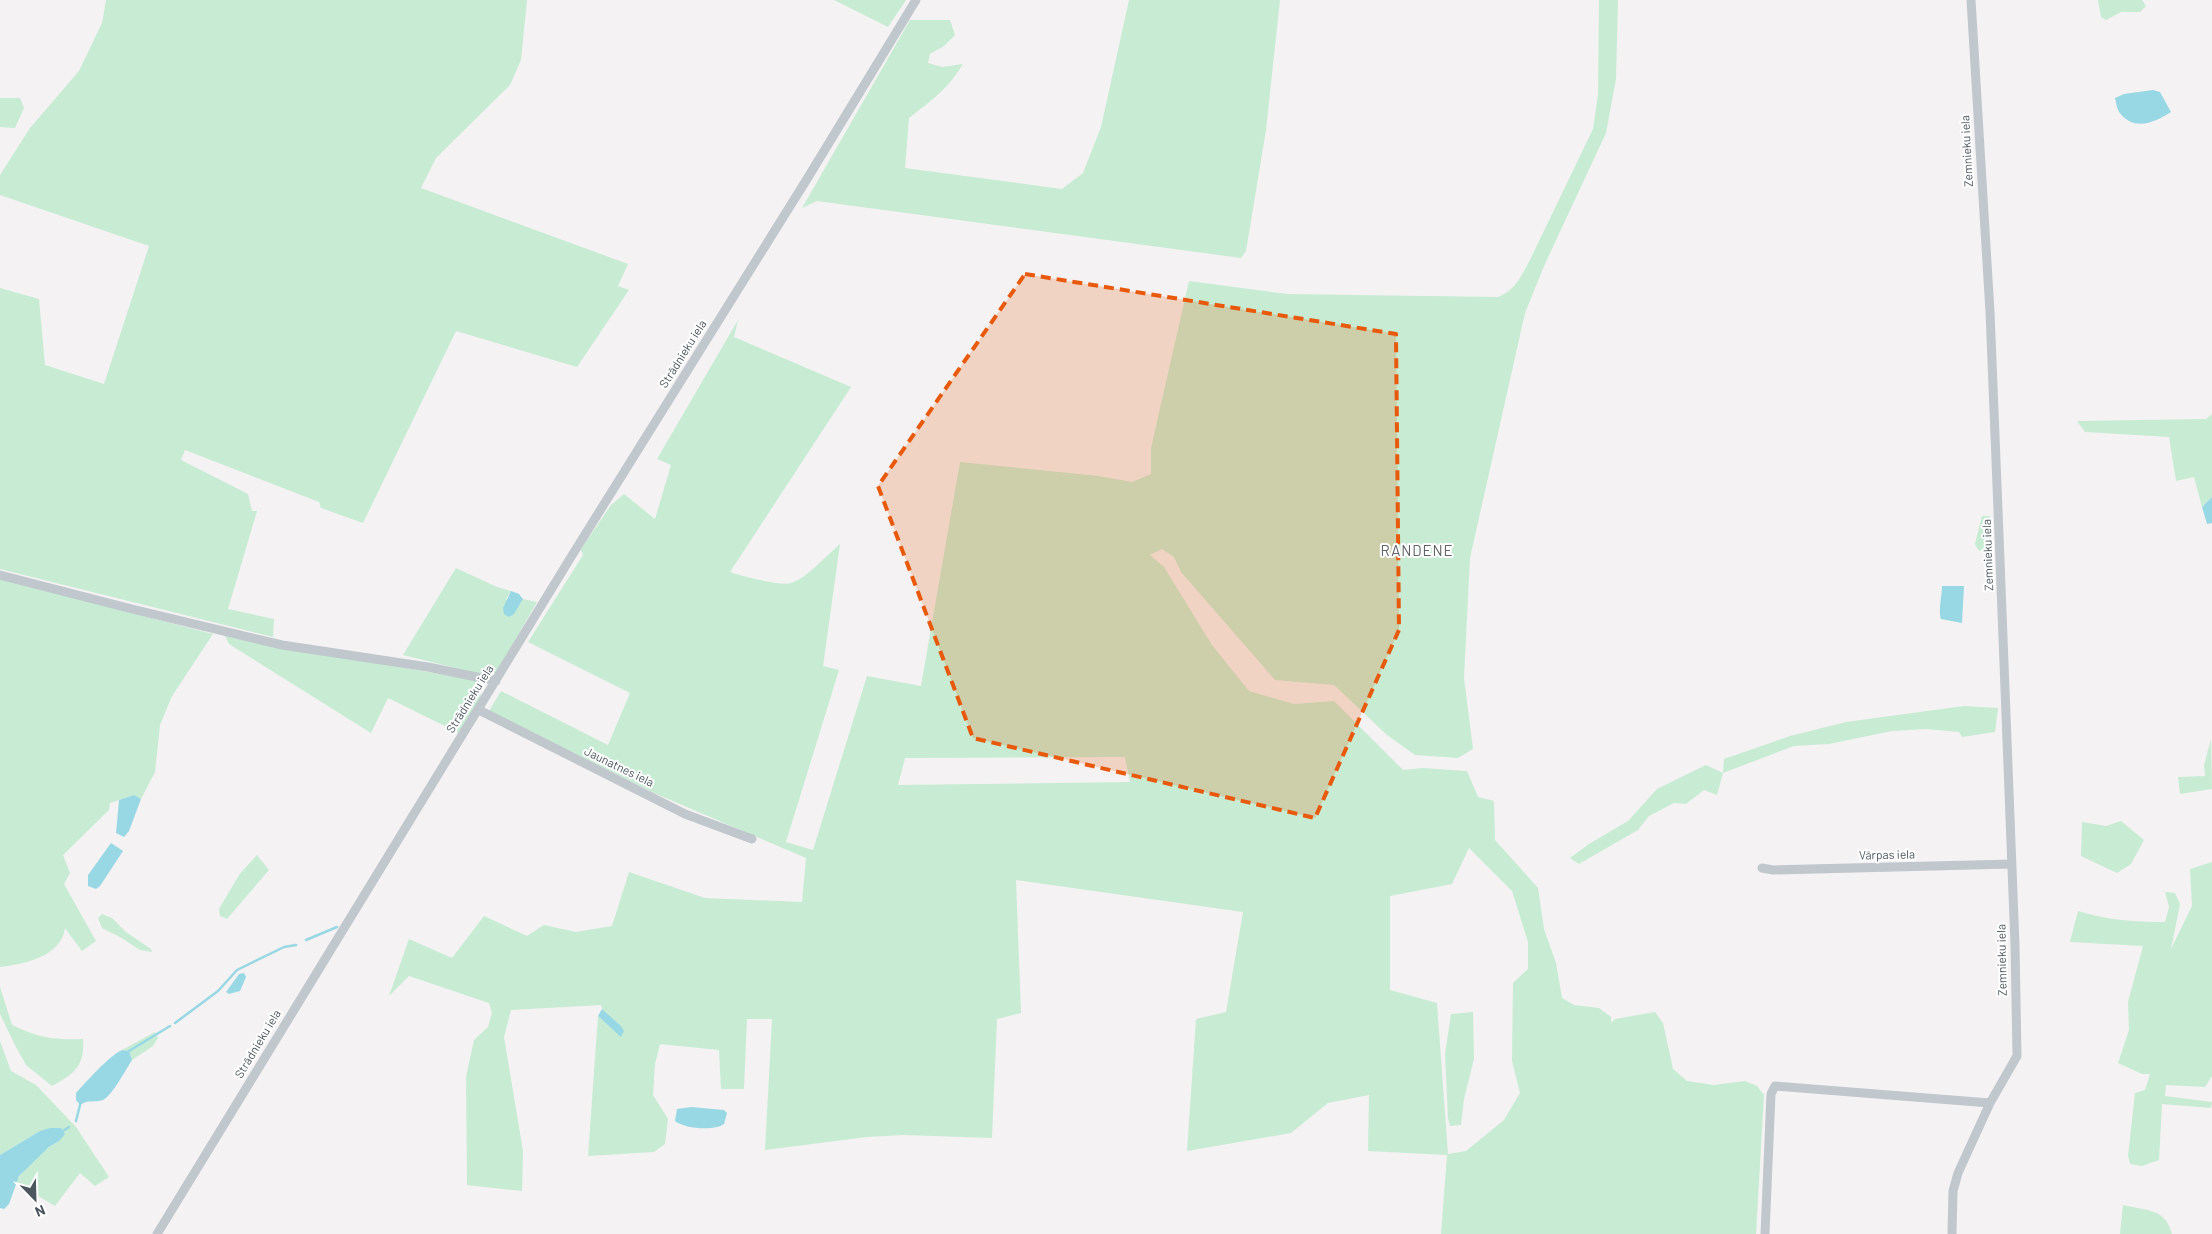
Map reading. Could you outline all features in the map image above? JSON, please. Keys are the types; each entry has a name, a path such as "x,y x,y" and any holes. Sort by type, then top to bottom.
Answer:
{"street":[{"name":"Strādnieku iela","path":"157,1234 916,0"},
{"name":"Zemnieku iela","path":"1952,1234 1954,1184 1990,1103 2016,1056 2012,864 1990,322 1971,0"},
{"path":"0,575 282,645 428,667 496,680"},
{"name":"Jaunatnes iela","path":"479,710 685,814 752,839"},
{"name":"Vārpas iela","path":"1762,868 1773,870 2012,864"},
{"path":"1766,1234 1771,1094 1775,1086 1990,1103"}],"highlighted area":[{"path":"1025,274 1396,334 1399,630 1315,818 973,738 878,486"}],"green space":[{"path":"106,0 527,0 521,60 510,85 436,158 421,188 628,264 618,286 629,290 577,367 456,331 363,523 321,508 319,502 185,450 181,460 248,494 252,511 257,511 228,609 274,619 273,637 0,569 0,288 39,299 45,365 104,384 149,246 0,195 0,175 30,128 79,71 102,23"},
{"path":"834,0 906,0 888,27"},
{"path":"1129,0 1280,0 1266,130 1246,251 1241,258 817,201 802,208 910,20 950,20 955,35 944,46 930,54 928,63 942,67 963,64 945,88 909,118 905,168 1062,189 1083,173 1101,127"},
{"path":"1599,0 1618,0 1616,79 1606,133 1544,266 1525,313 1470,558 1464,678 1473,749 1458,758 1415,755 1387,735 1334,685 1275,680 1181,572 1174,557 1162,549 1150,555 1164,567 1212,645 1249,691 1294,704 1334,701 1403,770 1423,768 1467,771 1478,797 1494,801 1495,840 1538,888 1544,929 1556,963 1562,998 1574,1005 1599,1008 1611,1017 1611,1023 1615,1019 1655,1012 1663,1023 1673,1069 1687,1081 1714,1085 1745,1081 1757,1086 1764,1095 1756,1234 1441,1234 1447,1155 1368,1151 1369,1095 1328,1103 1291,1133 1187,1151 1196,1019 1226,1012 1243,912 1016,880 1021,1013 997,1019 992,1138 903,1135 867,1137 765,1150 772,1019 747,1019 744,1089 721,1089 719,1050 660,1044 655,1064 653,1095 668,1119 665,1144 654,1152 588,1156 598,1016 621,1036 623,1031 621,1027 602,1009 601,1005 511,1010 504,1037 523,1151 522,1191 467,1185 466,1077 474,1040 488,1027 492,1013 489,1003 409,976 389,996 409,939 452,958 484,916 527,936 544,925 576,932 612,926 629,872 705,898 802,902 806,858 654,793 489,711 501,691 608,745 630,693 528,642 583,555 581,550 583,546 611,505 624,494 655,519 671,465 657,459 738,320 734,337 851,387 730,572 770,582 791,583 810,572 840,544 823,666 839,670 786,842 813,850 867,676 921,686 960,462 1099,476 1132,482 1151,474 1151,448 1189,281 1288,294 1498,297 1504,294 1516,283 1529,262 1593,129 1598,95","holes":["1125,757 1130,782 898,785 905,758","1469,848 1512,891 1528,942 1528,969 1513,983 1512,1061 1520,1093 1504,1120 1466,1151 1448,1154 1437,1003 1390,990 1390,896 1452,884"]},
{"path":"2098,0 2142,0 2146,6 2140,12 2121,12 2106,20 2101,17"},
{"path":"0,98 20,98 24,108 15,128 0,127"},
{"path":"2212,414 2212,497 2202,507 2194,477 2176,481 2169,437 2085,432 2077,421 2206,419"},
{"path":"1982,516 1990,516 1992,536 1989,550 1986,552 1978,550 1975,544"},
{"path":"456,568 497,587 511,591 506,599 519,606 523,599 537,602 496,673 476,673 403,655"},
{"path":"0,579 213,634 172,696 160,725 155,772 141,799 134,795 110,803 109,810 63,855 70,873 64,884 96,941 82,951 65,928 57,946 49,952 30,961 0,967"},
{"path":"225,636 468,679 481,683 480,697 476,710 461,734 388,698 371,733 229,644"},
{"path":"1964,706 1998,708 1995,732 1962,737 1959,732 1926,729 1892,731 1829,744 1794,746 1723,773 1724,759 1790,736 1846,722"},
{"path":"2211,739 2212,789 2180,794 2178,777 2205,776 2204,765"},
{"path":"1706,765 1723,773 1717,795 1704,790 1686,804 1674,803 1649,816 1638,830 1579,864 1570,858 1589,844 1628,821 1657,789"},
{"path":"2121,821 2144,840 2131,864 2117,873 2081,856 2082,822 2106,826"},
{"path":"257,855 269,870 227,919 220,916 219,909 239,875"},
{"path":"2212,862 2212,1076 2205,1087 2166,1085 2165,1096 2212,1102 2211,1108 2162,1104 2159,1160 2142,1166 2130,1164 2128,1156 2135,1093 2145,1090 2150,1074 2142,1074 2118,1063 2129,1030 2128,1002 2143,946 2070,942 2078,911 2121,920 2165,922 2169,907 2165,892 2175,893 2180,904 2171,949 2192,906 2190,869"},
{"path":"102,914 112,918 126,932 151,949 152,952 140,950 102,928 98,918"},
{"path":"0,987 12,1025 47,1037 83,1039 80,1063 72,1073 52,1086 26,1065 0,1014"},
{"path":"1473,1012 1474,1059 1464,1099 1461,1125 1450,1126 1445,1054 1451,1014"},
{"path":"155,1032 158,1038 153,1046 132,1060 129,1051 122,1050"},
{"path":"0,1041 11,1071 36,1085 76,1127 109,1177 95,1186 80,1173 55,1206 16,1183 35,1159 59,1141 40,1131 0,1155"},
{"path":"2123,1205 2159,1215 2169,1225 2172,1234 2120,1234"}],"water":[{"path":"2153,90 2160,92 2171,112 2152,122 2138,124 2126,119 2119,112 2115,98 2124,94"},
{"path":"2212,497 2212,523 2207,524 2202,507"},
{"path":"1942,586 1964,586 1962,623 1941,619"},
{"path":"511,591 519,594 523,599 514,614 509,617 504,614 503,608"},
{"path":"134,795 141,799 129,831 124,837 116,833 119,800"},
{"path":"111,843 123,851 100,886 96,889 88,886 88,875"},
{"path":"244,973 246,977 240,991 229,994 226,992 239,974"},
{"path":"602,1009 621,1026 624,1031 621,1037 598,1016"},
{"path":"122,1050 129,1051 132,1060 107,1098 80,1105 76,1100 76,1093 105,1063"},
{"path":"691,1107 724,1110 727,1113 724,1124 714,1128 700,1128 685,1126 675,1121 677,1109"},
{"path":"50,1128 61,1128 65,1134 19,1176 9,1204 4,1209 0,1208 0,1155 40,1131"}],"waterway":[{"path":"306,940 337,927"},
{"path":"175,1023 218,991 237,970 284,947 296,945"},
{"path":"129,1051 170,1026"},
{"path":"76,1121 80,1105"},
{"path":"63,1131 69,1127"}],"district":[{"name":"RANDENE","path":"1417,551"}]}
